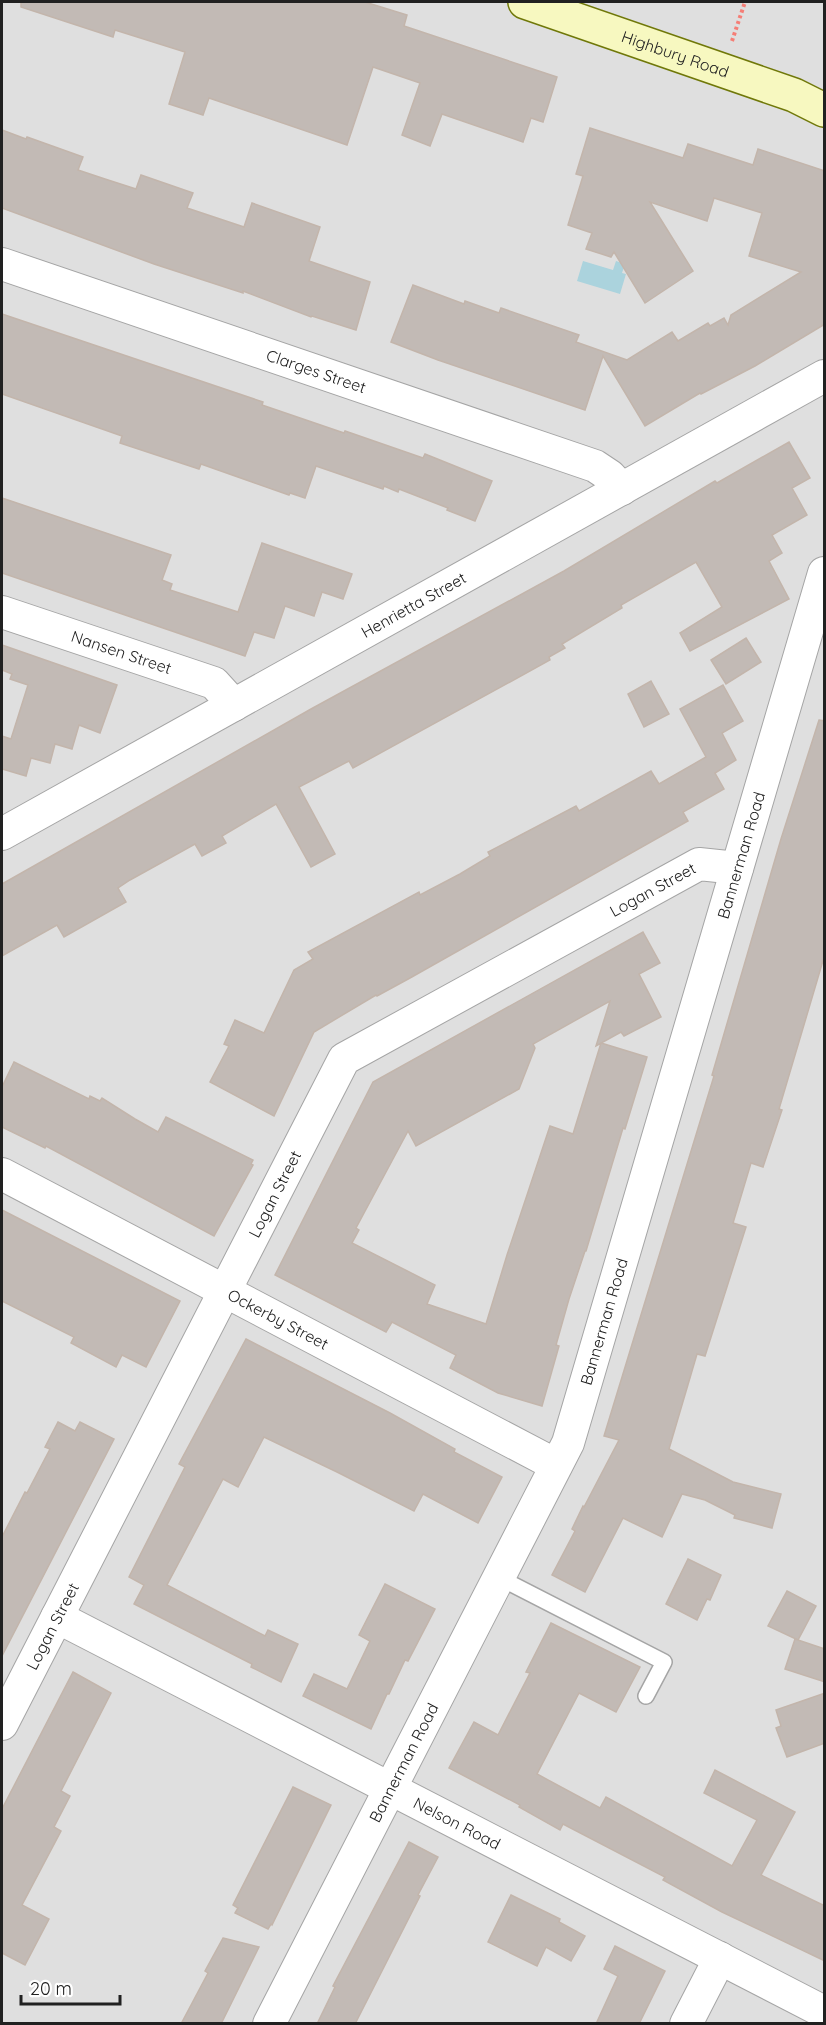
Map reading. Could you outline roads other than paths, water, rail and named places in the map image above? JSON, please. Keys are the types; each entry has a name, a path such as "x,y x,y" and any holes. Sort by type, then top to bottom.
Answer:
{"main road":[{"name":"Highbury Road","path":"525,2 794,95 825,110"}],"street":[{"name":"Clarges Street","path":"2,264 595,466 610,476 622,489"},
{"name":"Henrietta Street","path":"2,834 825,376"},
{"name":"Bannerman Road","path":"268,2024 568,1443 825,573"},
{"name":"Nansen Street","path":"2,612 214,683 234,705"},
{"name":"Logan Street","path":"2,1724 344,1059 699,864 737,868"},
{"name":"Ockerby Street","path":"2,1174 556,1465"},
{"name":"Nelson Road","path":"57,1617 825,2012"},
{"path":"686,2024 720,1958"}],"lane":[{"path":"498,1577 664,1662 646,1696"}],"water":[{"path":"583,261 613,270 616,261 625,264 622,273 626,274 620,294 577,281"}]}
